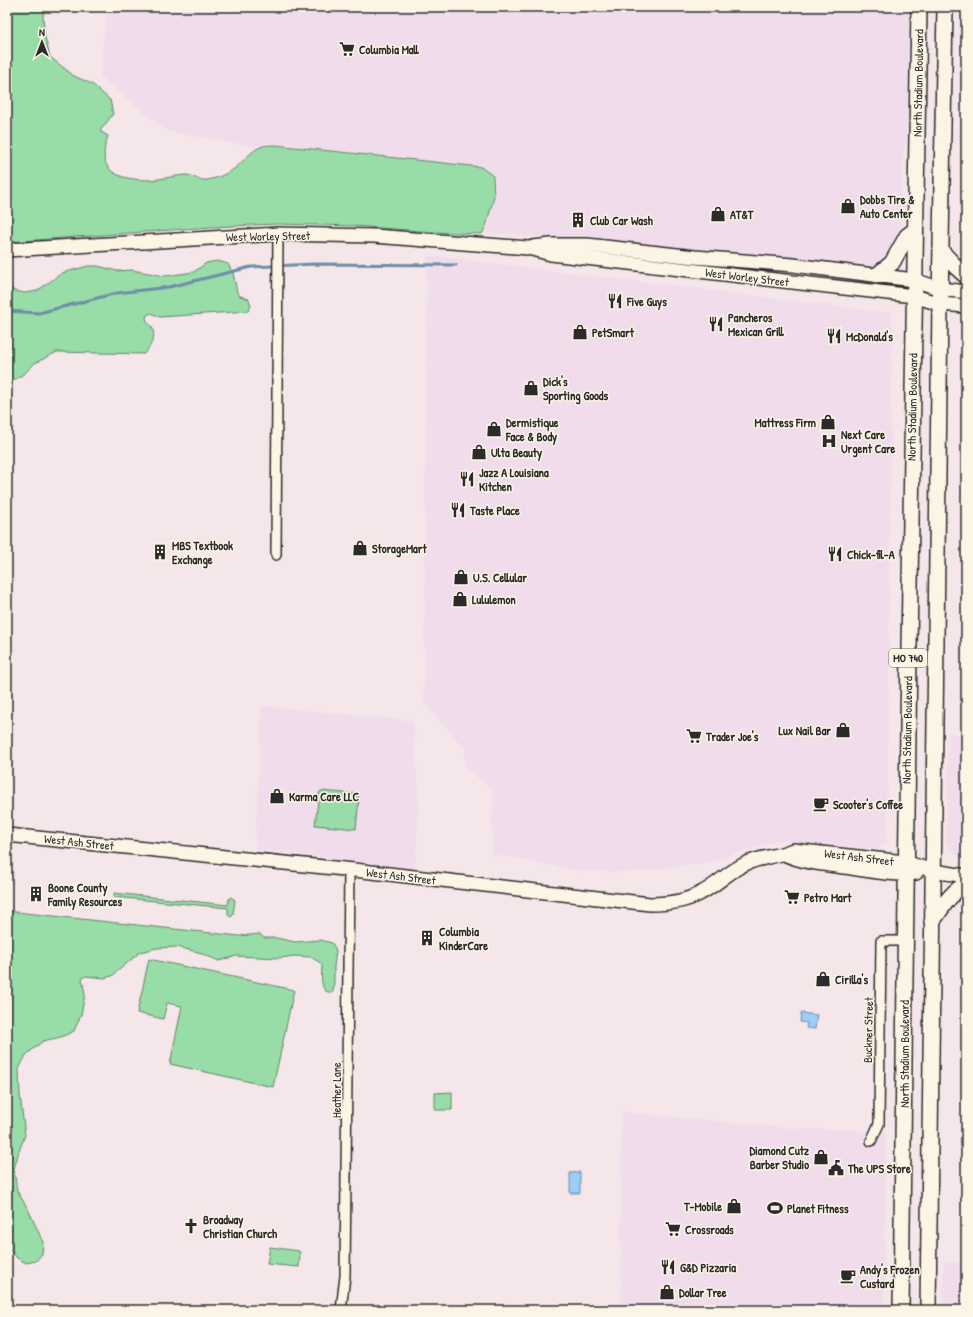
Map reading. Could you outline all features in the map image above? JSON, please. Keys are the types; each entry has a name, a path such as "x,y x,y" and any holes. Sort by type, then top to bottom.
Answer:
{"main road":[{"name":"North Stadium Boulevard","path":"901,1310 905,1076 905,868 919,7"},
{"name":"MO 740","path":"928,1310 945,7"},
{"path":"877,275 892,263 907,236 915,230"},
{"path":"941,251 966,276"},
{"path":"932,922 953,894 962,886 966,885"}],"street":[{"name":"West Worley Street","path":"7,250 278,234 374,236 528,248 551,254 914,296 940,304 966,306"},
{"path":"276,555 278,234"},
{"name":"West Worley Street","path":"528,248 551,245 587,245 695,257 793,265 914,280 941,288 966,292"},
{"name":"West Ash Street","path":"7,835 349,870 641,903 666,904 701,894 744,864 763,857 784,854 792,850 804,850 905,868 966,876"},
{"name":"Heather Lane","path":"341,1310 345,1276 349,870"},
{"name":"Buckner Street","path":"871,1141 879,1124 881,940 905,942"}],"shaded area":[{"name":"Columbia Mall","path":"107,7 909,7 907,125 901,171 900,236 883,263 872,267 627,243 485,233 496,198 495,175 484,167 268,143 255,147 167,131 100,76"},
{"path":"427,255 892,313 887,841 877,849 778,840 710,862 635,872 580,871 492,854 493,790 465,767 465,749 424,703"},
{"path":"262,706 413,721 419,802 415,869 255,849"},
{"path":"965,730 966,858 958,857 946,842 949,733 959,735"},
{"name":"Crossroads","path":"621,1112 788,1128 852,1130 885,1133 884,1310 621,1310"},
{"path":"944,1262 966,1264 966,1310 943,1310"}],"green space":[{"path":"7,7 44,7 43,18 45,37 50,57 74,76 92,84 110,100 113,114 100,131 108,136 104,158 107,166 120,176 140,180 151,180 185,175 204,180 217,178 234,169 255,150 263,146 270,145 481,167 493,176 494,197 486,226 482,234 356,226 277,224 212,227 7,242"},
{"path":"218,261 228,264 233,273 237,292 240,296 249,299 251,306 248,311 160,317 151,313 147,315 146,318 154,333 151,344 144,354 57,352 35,363 25,373 7,385 7,286 15,291 25,293 37,291 62,273 88,266 98,266 117,271 132,270 165,276 194,272 206,263"},
{"path":"321,791 356,794 359,798 356,829 315,825 319,793"},
{"path":"114,893 228,905 231,897 235,900 233,915 231,917 228,915 228,908 114,897"},
{"path":"7,911 239,936 260,934 264,938 277,938 295,942 320,940 332,943 336,950 333,992 328,992 323,987 322,964 311,957 295,956 279,958 236,956 219,961 198,952 177,947 157,948 140,952 112,976 104,978 85,976 82,979 85,994 81,1015 74,1031 61,1037 43,1041 26,1055 19,1069 20,1095 25,1135 14,1169 17,1191 28,1209 43,1242 42,1254 36,1261 26,1263 17,1258 7,1247"},
{"path":"149,959 294,990 273,1087 170,1064 182,1006 167,1003 163,1019 137,1013"},
{"path":"452,1092 452,1110 435,1110 435,1093"},
{"path":"270,1247 299,1251 299,1267 267,1264"}],"water":[{"path":"801,1013 817,1015 815,1029 806,1028 807,1023 800,1022"},
{"path":"580,1172 580,1193 570,1193 570,1173"}],"waterway":[{"path":"7,311 39,313 117,293 169,287 251,267 315,264 456,265"}],"place":[{"name":"Columbia Mall","path":"347,49"},
{"name":"Dobbs Tire & Auto Center","path":"848,206"},
{"name":"AT&T","path":"718,214"},
{"name":"Club Car Wash","path":"578,220"},
{"name":"Five Guys","path":"615,301"},
{"name":"Pancheros Mexican Grill","path":"716,324"},
{"name":"PetSmart","path":"580,332"},
{"name":"McDonald's","path":"834,336"},
{"name":"Dick's Sporting Goods","path":"531,388"},
{"name":"Mattress Firm","path":"828,422"},
{"name":"Dermistique Face & Body","path":"494,429"},
{"name":"Next Care Urgent Care","path":"829,441"},
{"name":"Ulta Beauty","path":"479,452"},
{"name":"Jazz A Louisiana Kitchen","path":"467,479"},
{"name":"Taste Place","path":"458,510"},
{"name":"StorageMart","path":"360,548"},
{"name":"MBS Textbook Exchange","path":"160,552"},
{"name":"Chick-fil-A","path":"835,554"},
{"name":"U.S. Cellular","path":"461,577"},
{"name":"Lululemon","path":"460,599"},
{"name":"Lux Nail Bar","path":"843,730"},
{"name":"Trader Joe's","path":"694,736"},
{"name":"Karma Care LLC","path":"277,796"},
{"name":"Scooter's Coffee","path":"821,804"},
{"name":"Boone County Family Resources","path":"36,894"},
{"name":"Petro Mart","path":"792,897"},
{"name":"Columbia KinderCare","path":"427,938"},
{"name":"Cirilla's","path":"823,979"},
{"name":"Diamond Cutz Barber Studio","path":"821,1157"},
{"name":"The UPS Store","path":"836,1168"},
{"name":"T-Mobile","path":"734,1206"},
{"name":"Planet Fitness","path":"775,1208"},
{"name":"Broadway Christian Church","path":"191,1226"},
{"name":"Crossroads","path":"673,1229"},
{"name":"G&D Pizzaria","path":"668,1267"},
{"name":"Andy's Frozen Custard","path":"848,1276"},
{"name":"Dollar Tree","path":"667,1292"}]}
